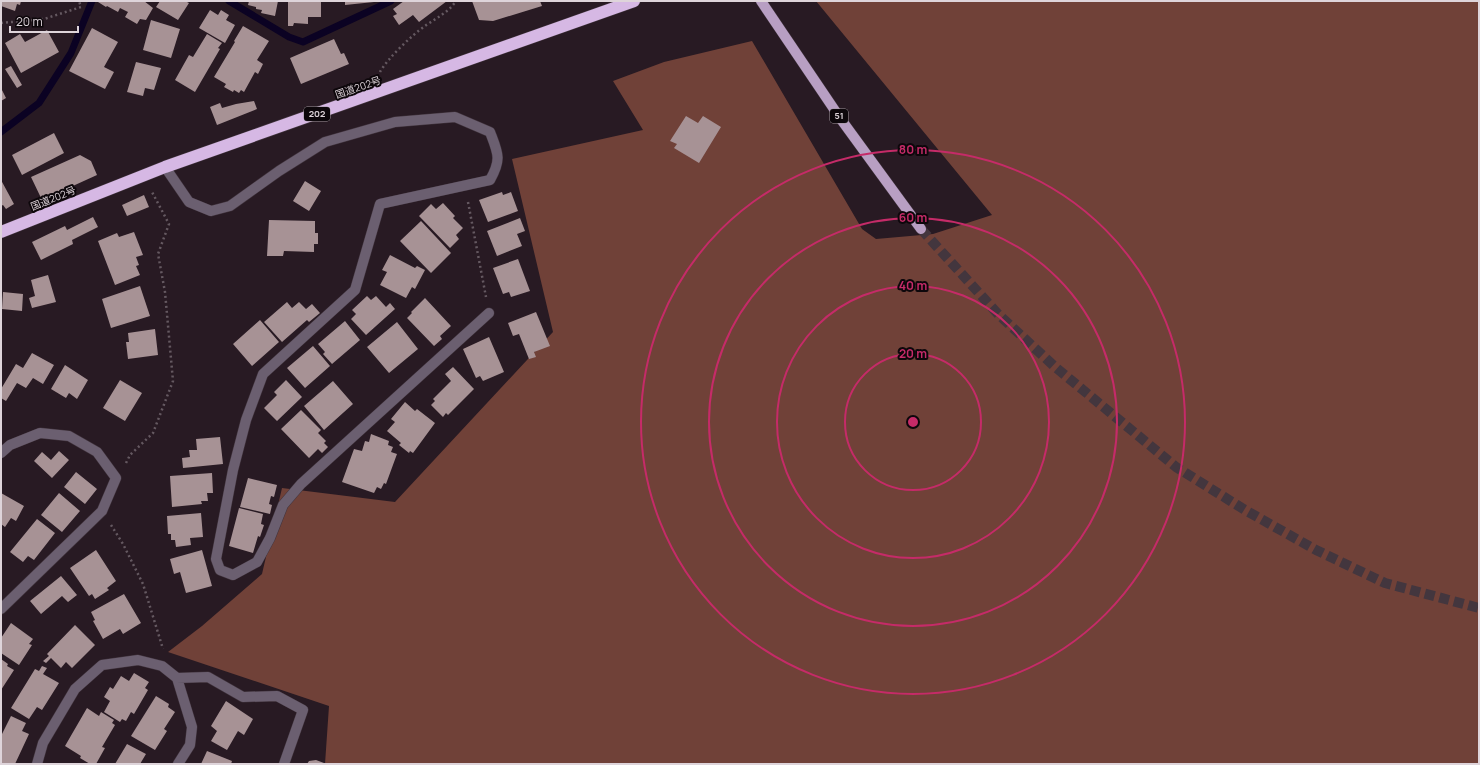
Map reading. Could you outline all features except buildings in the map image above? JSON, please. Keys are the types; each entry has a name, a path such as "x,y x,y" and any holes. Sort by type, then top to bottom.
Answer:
{"highway":[{"name":"国道202号","path":"1,232 165,167 634,1"}],"main road":[{"name":"51","path":"761,1 840,118 921,229"}],"street":[{"path":"165,167 189,202 211,211 230,206 279,171 325,142 395,122 455,117 490,132 498,155 496,169 490,180 380,204 355,290 263,374 246,420 233,470 216,559 220,570 233,575 257,562 270,538 283,505 301,484 489,313"},
{"path":"1,453 10,445 40,433 69,436 97,452 116,478 102,511 1,609"},
{"path":"37,764 43,744 75,688 102,665 138,660 162,666 177,678 192,727 190,745 178,764"},
{"path":"177,678 208,677 243,697 277,696 303,710 284,764"}],"path":[{"path":"1,23 44,19 81,7 79,1"},
{"path":"367,96 385,63 424,27 450,10 456,1"},
{"path":"116,478 130,455 153,433 173,381 165,292 158,254 169,224 143,176"},
{"path":"465,186 489,313"},
{"path":"102,511 123,544 143,584 164,653 162,666"}],"shaded area":[{"path":"816,1 1479,1 1479,764 325,764 329,706 168,652 202,626 262,574 282,488 395,502 553,332 512,159 643,130 613,81 664,62 752,41 862,229 876,239 933,234 992,215"}],"waterway":[{"path":"1,132 39,103 71,53 92,1"},
{"path":"229,1 289,37 303,42 391,1"}],"tunnel":[{"path":"921,229 998,314 1054,366 1176,467 1245,510 1316,550 1385,583 1479,608"}]}
